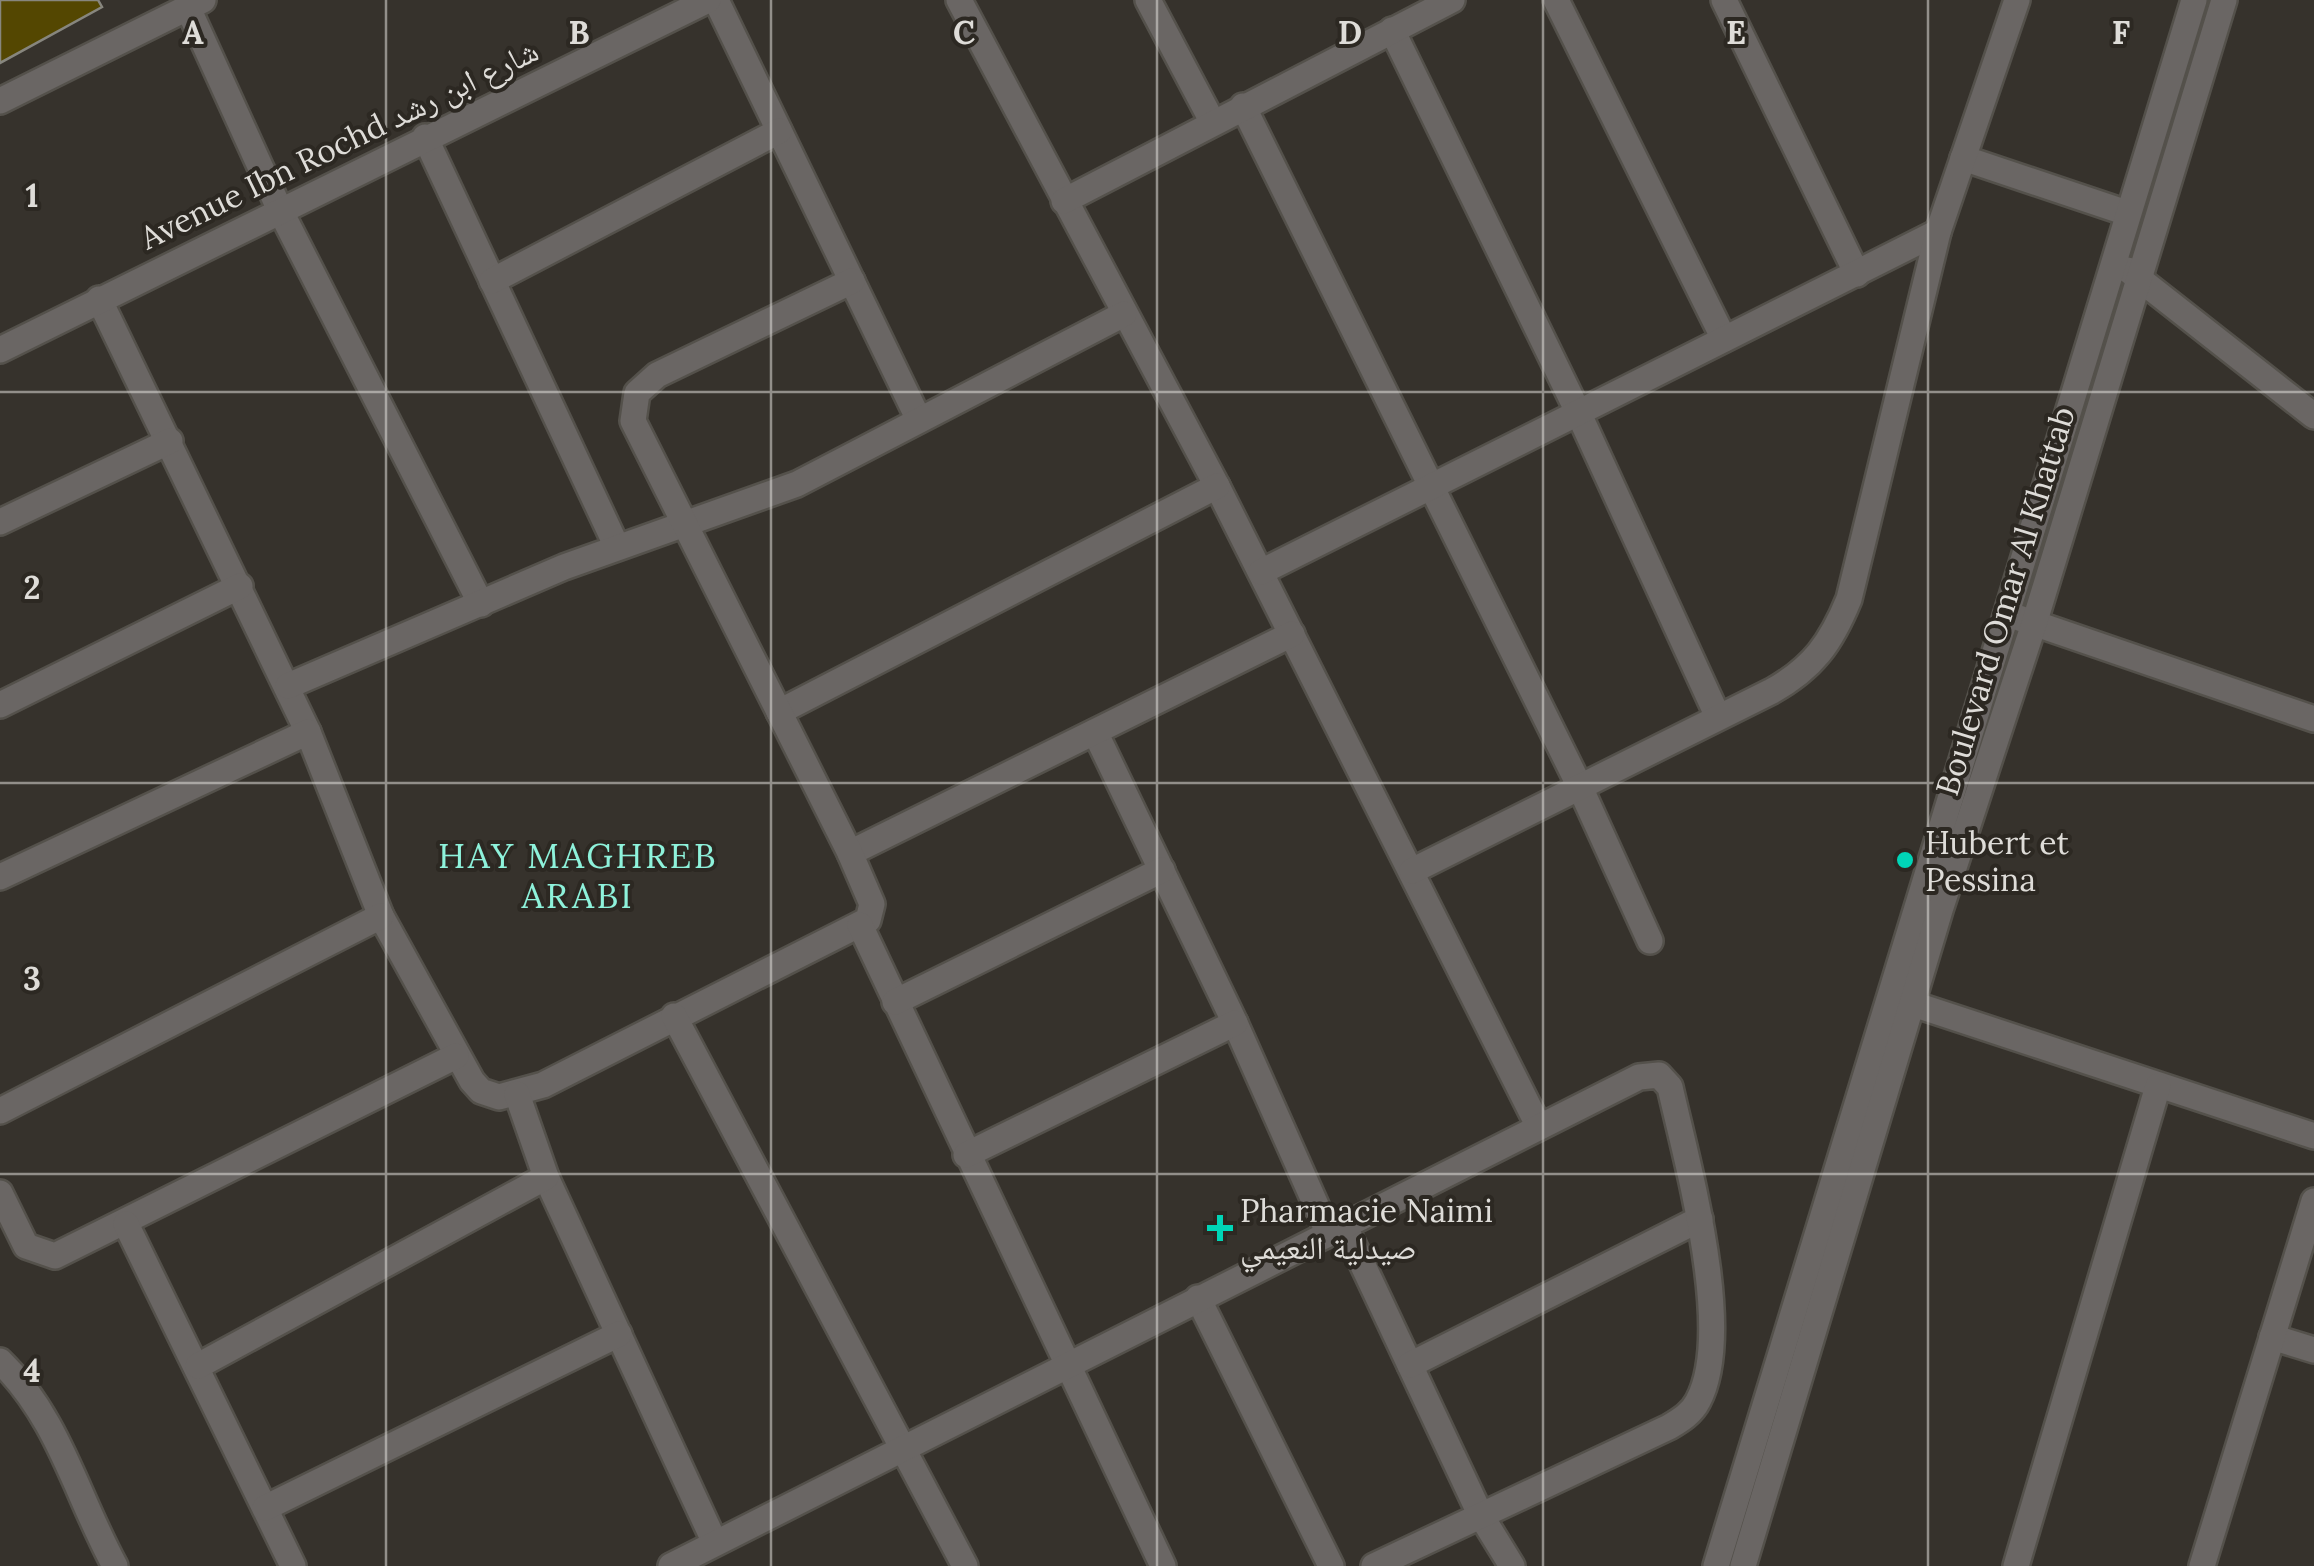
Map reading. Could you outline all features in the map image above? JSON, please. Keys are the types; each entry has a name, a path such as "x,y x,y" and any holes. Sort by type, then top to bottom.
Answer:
{"street":[{"name":"Avenue Ibn Rochd شارع ابن رشد","path":"0,350 280,208 708,0"},
{"path":"716,0 920,420"},
{"path":"959,0 1217,486 1539,1127"},
{"path":"1148,0 1212,122"},
{"path":"1064,200 1452,0"},
{"path":"1556,0 1724,339"},
{"path":"1724,0 1857,274"},
{"path":"1412,870 1500,830 1579,785 1806,670 1839,624 1854,580 1938,232 2017,0"},
{"name":"Boulevard Omar Al Khattab","path":"1743,1566 2005,612 2194,0"},
{"name":"Boulevard Omar Al Khattab","path":"1716,1566 1901,1000 2034,624 2224,0"},
{"path":"0,100 196,4 280,208 481,604"},
{"path":"1392,30 1578,412 1718,717"},
{"path":"1243,106 1579,785 1650,941"},
{"path":"492,281 779,131"},
{"path":"425,137 617,547"},
{"path":"1963,158 2127,213"},
{"path":"1261,572 1938,232"},
{"path":"2112,257 2314,416"},
{"path":"99,300 288,686 381,916 456,1056 481,1090 499,1097 517,1094 868,920 872,904 850,854 633,421 637,393 656,375 852,282"},
{"path":"288,686 617,547 797,484 1124,314"},
{"path":"0,522 170,441"},
{"path":"779,712 1217,486"},
{"path":"0,705 240,586"},
{"path":"2005,612 2314,718"},
{"path":"850,854 1292,634"},
{"path":"0,876 308,732"},
{"path":"1096,732 1336,1229 1410,1365 1480,1514 1512,1566"},
{"path":"895,1002 1162,870"},
{"path":"0,1111 381,916"},
{"path":"860,925 1064,1366 1162,1566"},
{"path":"1901,1000 2314,1136"},
{"path":"674,1016 965,1566"},
{"path":"966,1155 1235,1024"},
{"path":"0,1192 14,1230 26,1246 54,1256 74,1250 456,1056"},
{"path":"670,1566 1639,1077 1660,1075 1670,1087 1700,1219 1712,1335 1705,1386 1697,1405 1670,1427 1374,1566"},
{"path":"2016,1566 2158,1086"},
{"path":"517,1094 546,1176 715,1543"},
{"path":"198,1366 546,1176"},
{"path":"2202,1566 2314,1201"},
{"path":"1410,1365 1700,1219"},
{"path":"126,1224 293,1566"},
{"path":"1198,1298 1330,1566"},
{"path":"265,1508 619,1334"},
{"path":"2272,1337 2314,1350"},
{"path":"0,1361 23,1386 69,1462 115,1566"}],"building":[{"path":"0,0 98,0 102,7 0,63"}],"place":[{"name":"Hubert et Pessina","path":"1905,860"},
{"name":"Pharmacie Naimi صيدلية النعيمي","path":"1220,1228"}],"district":[{"name":"HAY MAGHREB ARABI","path":"578,875"}]}
